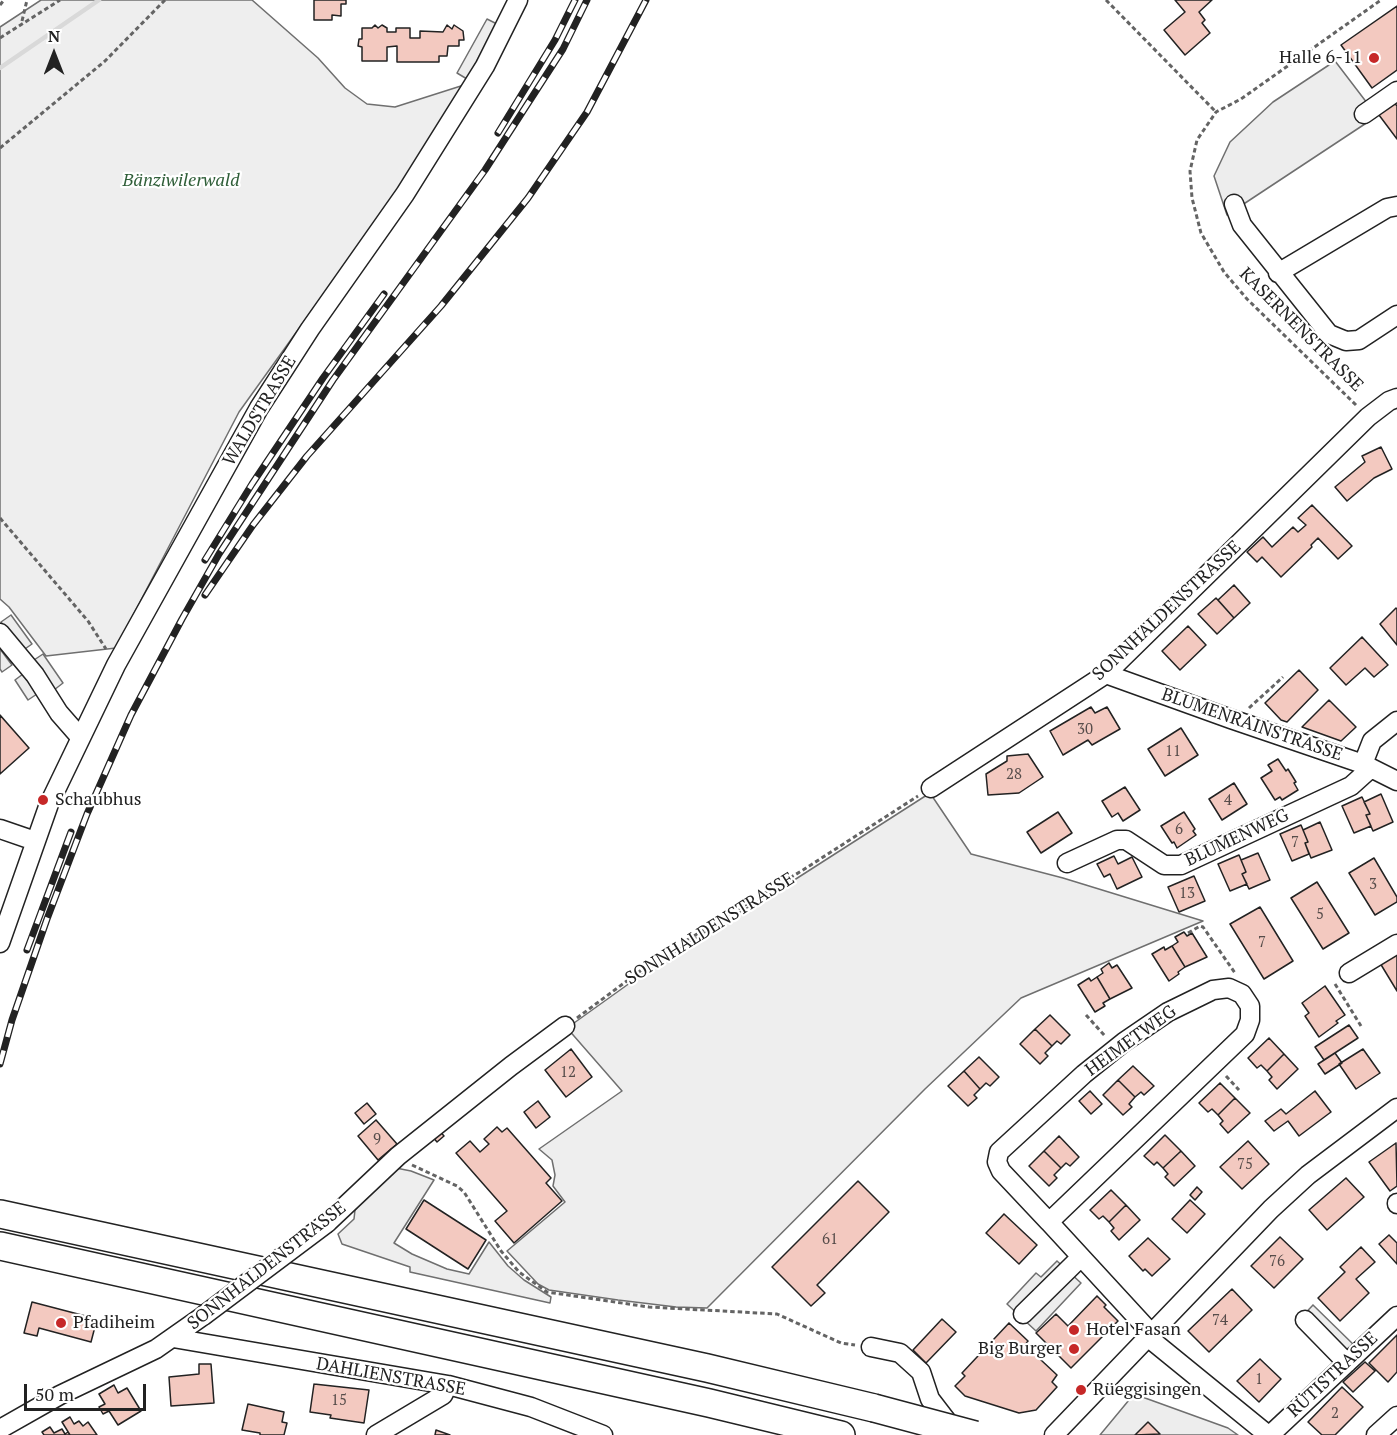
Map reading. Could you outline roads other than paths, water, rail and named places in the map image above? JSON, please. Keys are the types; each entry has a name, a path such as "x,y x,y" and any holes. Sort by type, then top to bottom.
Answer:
{"highway":[{"path":"5,1215 706,1368 874,1408 961,1435"},
{"path":"1,1246 709,1403 842,1435"}],"street":[{"name":"WALDSTRASSE","path":"35,841 58,782 116,665 260,408 310,329 411,184 485,66 518,0"},
{"path":"1364,114 1397,91"},
{"path":"1234,204 1242,225 1278,273 1329,334 1346,341 1359,340 1397,315"},
{"path":"1278,273 1387,208 1397,206"},
{"name":"SONNHALDENSTRASSE","path":"931,788 1106,674 1368,417 1394,396"},
{"path":"0,633 35,675 59,713 80,737"},
{"name":"BLUMENRAINSTRASSE","path":"1106,674 1367,766 1397,781"},
{"path":"1367,766 1372,741 1397,721"},
{"name":"BLUMENWEG","path":"1067,863 1117,840 1126,840 1164,865 1181,866 1351,786 1367,766"},
{"path":"0,829 35,841 0,943"},
{"path":"1348,973 1397,944"},
{"name":"HEIMETWEG","path":"1049,1222 1245,1034 1250,1020 1250,1006 1242,994 1229,988 1213,990 1167,1012 1084,1074 999,1152 997,1162 1001,1171 1152,1334"},
{"name":"SONNHALDENSTRASSE","path":"0,1430 60,1395 156,1349 173,1338 327,1223 398,1156 513,1064 566,1026"},
{"path":"1054,1435 1271,1209 1308,1175 1397,1108"},
{"path":"1023,1314 1081,1257"},
{"name":"RÜTISTRASSE","path":"1152,1334 1155,1343 1269,1435 1397,1316"},
{"path":"1305,1320 1347,1363"},
{"name":"DAHLIENSTRASSE","path":"173,1338 448,1385 531,1407 603,1435"},
{"path":"871,1347 900,1353 921,1372 930,1399 961,1435"},
{"path":"376,1435 443,1395 448,1385"},
{"path":"1376,1435 1397,1416"}],"waterway":[{"path":"0,68 99,0"}],"railway":[{"path":"498,133 555,40 575,0"},
{"path":"0,1064 12,1020 47,919 87,814 131,715 182,619 219,554 333,380 485,170 563,49 587,0"},
{"path":"205,595 253,525 307,456 441,306 528,198 587,112 646,0"},
{"path":"205,560 252,484 323,378 384,294"},
{"path":"27,950 71,832"}],"place":[{"name":"Halle 6-11","path":"1374,58"},
{"name":"Schaubhus","path":"43,800"},
{"name":"Pfadiheim","path":"61,1323"},
{"name":"Hotel Fasan","path":"1074,1330"},
{"name":"Big Burger","path":"1074,1349"},
{"name":"Rüeggisingen","path":"1081,1390"}],"park label":[{"name":"Bänziwilerwald","path":"181,181"}]}
